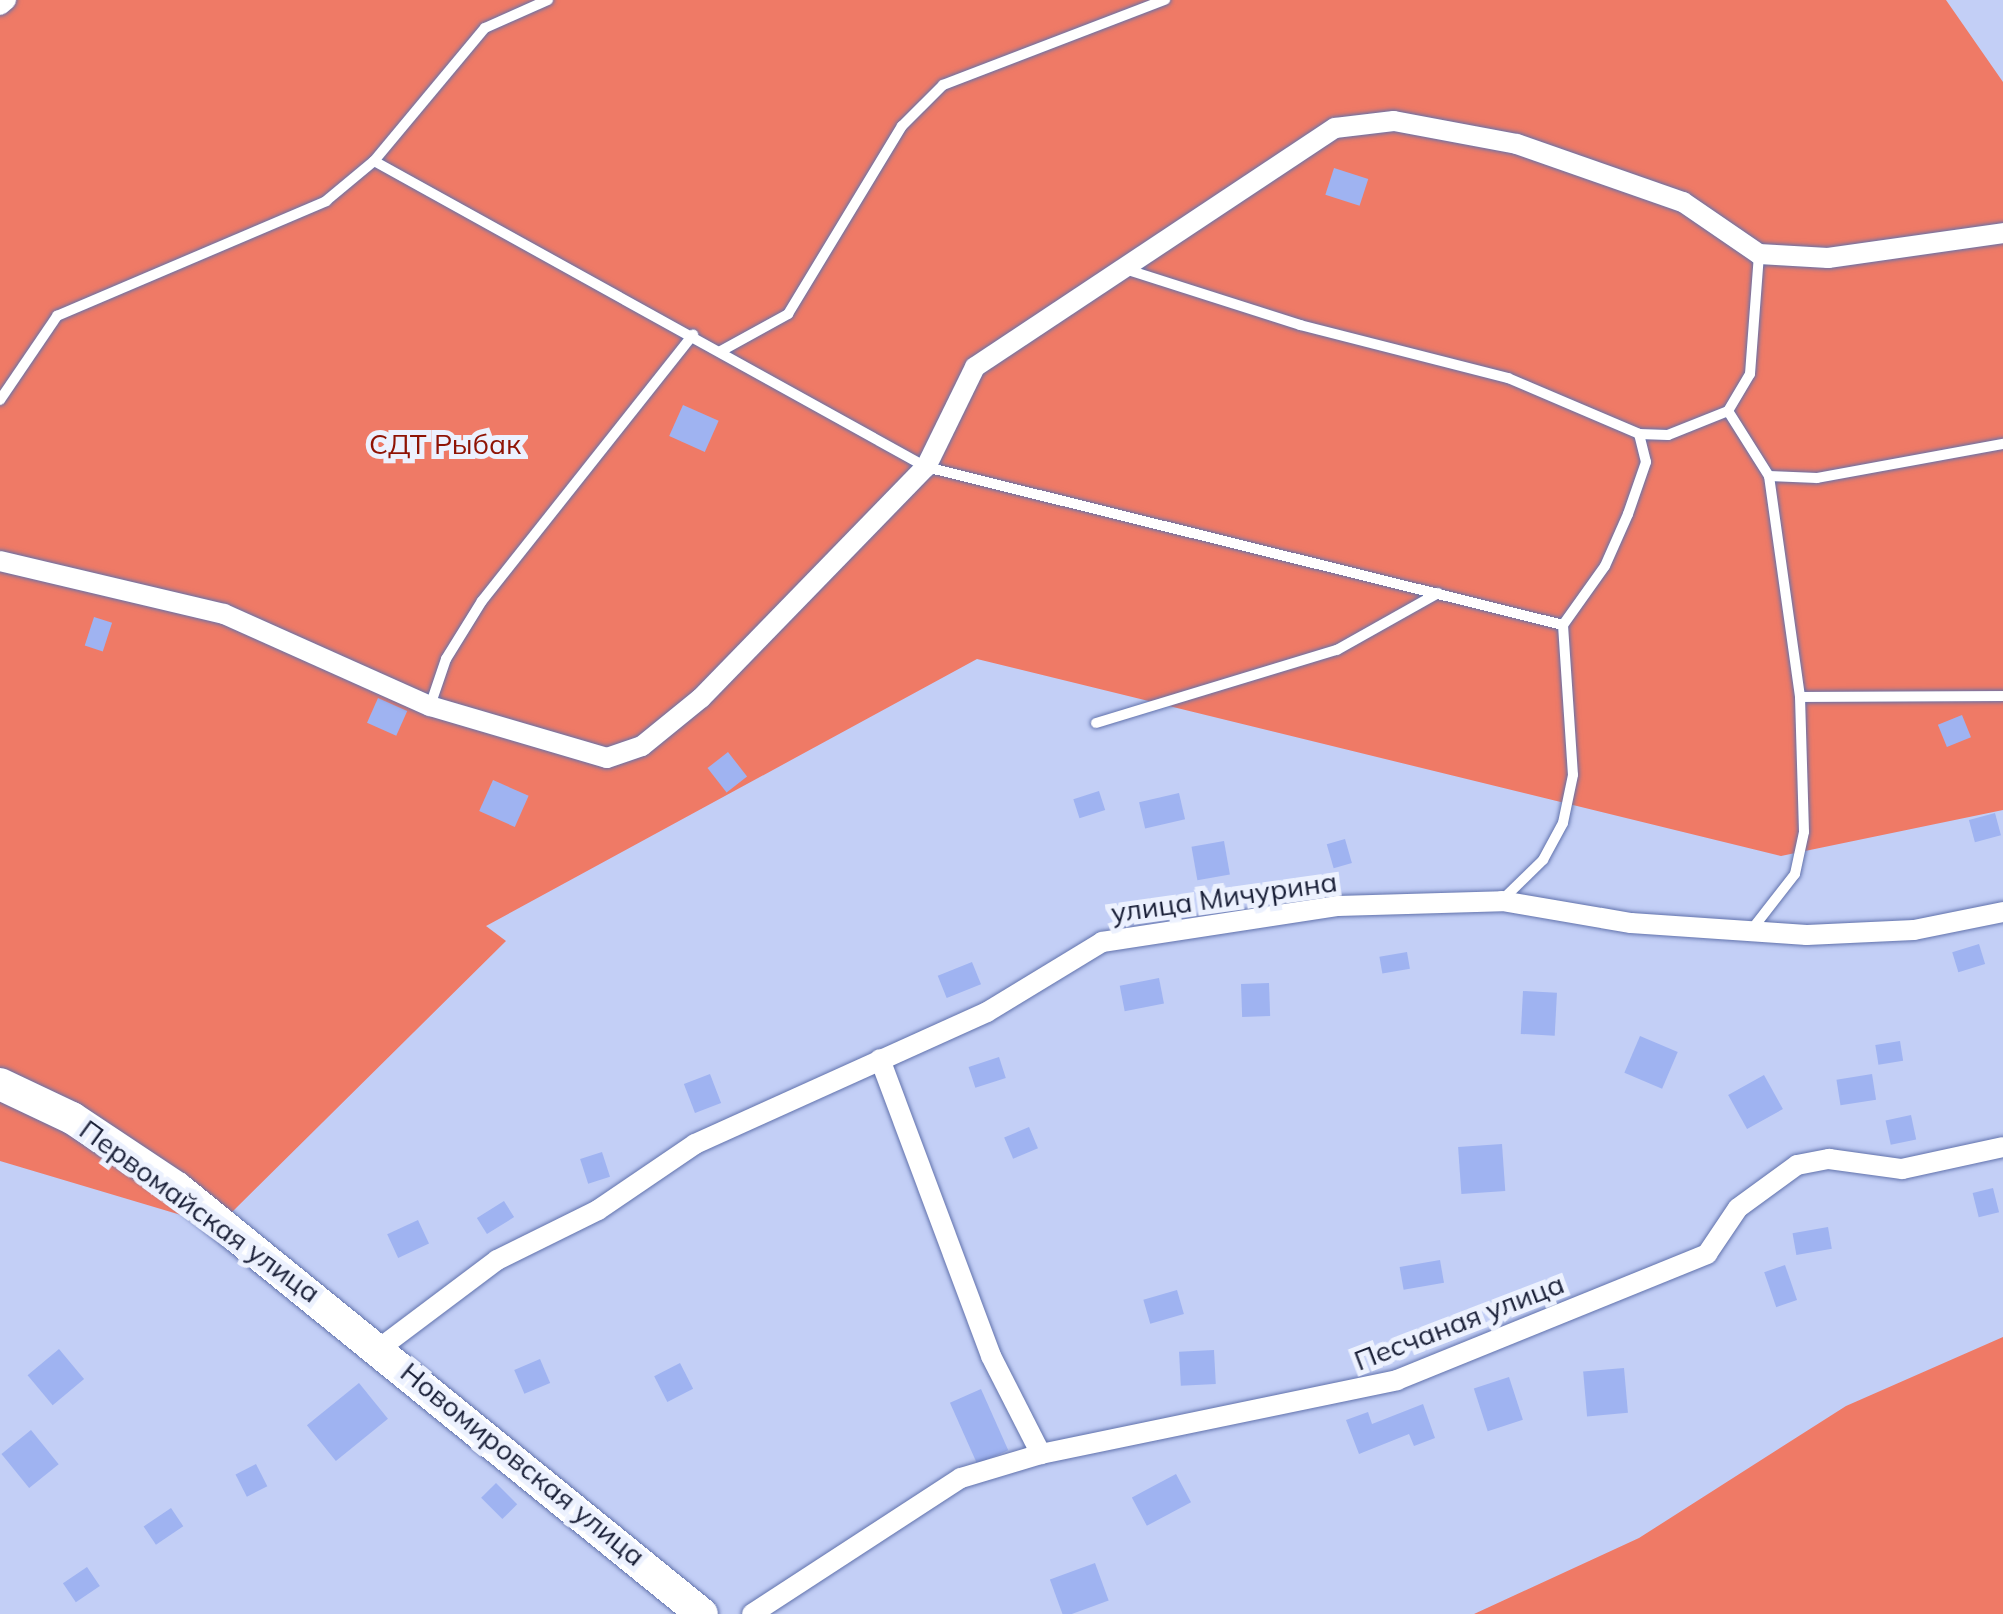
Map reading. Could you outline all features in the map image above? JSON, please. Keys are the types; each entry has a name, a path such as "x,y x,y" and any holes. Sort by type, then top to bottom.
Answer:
{"main road":[{"name":"Первомайская улица","path":"0,1084 124,1150 343,1315"},
{"name":"Новомировская улица","path":"343,1315 702,1614"}],"street":[{"path":"0,5 6,0"},
{"path":"0,562 224,614 430,706 579,755 608,758 642,746 726,674 926,466 975,367 1119,267 1335,128 1394,121 1517,144 1683,202 1759,254 1828,258 2003,233"},
{"name":"улица Мичурина","path":"380,1348 498,1260 598,1210 695,1144 1040,986 1075,954 1145,930 1338,906 1502,901 1749,932 1914,930 2003,912"},
{"path":"880,1059 991,1356 1041,1454"},
{"name":"Песчаная улица","path":"752,1614 961,1478 1041,1454 1397,1380 1707,1254 1738,1208 1797,1165 1829,1159 1902,1169 2003,1146"}],"lane":[{"path":"0,400 57,316 286,225 374,161 485,28 548,0"},
{"path":"722,351 788,314 902,126 943,85 1165,0"},
{"path":"374,161 926,466 1562,626"},
{"path":"1119,267 1300,325 1508,378 1639,434 1668,435 1728,410 1750,374 1759,254"},
{"path":"430,706 446,660 482,601 693,335"},
{"path":"1728,410 1769,476 1800,697 1804,832 1795,874 1749,932"},
{"path":"1502,901 1543,860 1563,823 1574,775 1562,626 1628,514 1646,462 1639,434"},
{"path":"1769,476 1817,478 2003,444"},
{"path":"1096,724 1337,650 1438,593"},
{"path":"1800,697 2003,696"}],"green space":[{"name":"СДТ Рыбак","path":"0,0 1946,0 2003,82 2003,810 1781,856 977,659 486,926 506,941 228,1216 191,1218 0,1161"},
{"path":"2003,1337 2003,1614 1474,1614 1639,1538 1846,1406"}],"building":[{"path":"1334,168 1368,179 1360,206 1325,195"},
{"path":"683,405 719,421 705,452 669,436"},
{"path":"94,617 112,623 103,651 85,646"},
{"path":"378,698 407,711 396,736 367,723"},
{"path":"1962,715 1971,737 1947,747 1938,725"},
{"path":"728,752 747,776 727,792 708,768"},
{"path":"493,780 529,796 515,827 479,811"},
{"path":"1099,791 1105,810 1080,818 1073,799"},
{"path":"1179,793 1185,819 1145,829 1139,802"},
{"path":"1995,813 2001,835 1975,842 1969,820"},
{"path":"1345,839 1352,863 1334,868 1327,844"},
{"path":"1224,841 1230,874 1197,880 1192,847"},
{"path":"1979,944 1985,964 1958,972 1952,952"},
{"path":"1407,952 1410,969 1382,974 1379,957"},
{"path":"972,962 981,984 947,998 938,976"},
{"path":"1159,978 1164,1004 1125,1011 1120,986"},
{"path":"1269,983 1270,1016 1242,1017 1241,984"},
{"path":"1523,991 1557,993 1555,1036 1521,1034"},
{"path":"1640,1036 1678,1052 1662,1089 1624,1073"},
{"path":"1900,1041 1903,1061 1878,1065 1875,1045"},
{"path":"999,1057 1006,1078 975,1088 969,1067"},
{"path":"710,1074 721,1103 695,1113 684,1084"},
{"path":"1872,1074 1876,1100 1841,1105 1836,1080"},
{"path":"1764,1075 1783,1109 1747,1129 1728,1095"},
{"path":"1911,1115 1916,1139 1891,1145 1886,1120"},
{"path":"1029,1127 1038,1148 1013,1159 1004,1138"},
{"path":"1502,1144 1505,1191 1461,1194 1458,1147"},
{"path":"602,1152 610,1177 588,1184 580,1159"},
{"path":"1993,1188 1999,1212 1979,1217 1973,1193"},
{"path":"504,1201 514,1217 487,1234 477,1218"},
{"path":"418,1220 429,1244 398,1258 387,1234"},
{"path":"1828,1227 1832,1249 1796,1255 1793,1233"},
{"path":"1440,1260 1444,1283 1404,1290 1400,1267"},
{"path":"1785,1265 1797,1300 1776,1307 1764,1272"},
{"path":"1177,1290 1184,1314 1150,1324 1143,1300"},
{"path":"59,1349 84,1379 53,1405 28,1375"},
{"path":"1214,1350 1216,1384 1181,1386 1179,1352"},
{"path":"540,1359 550,1383 524,1394 514,1370"},
{"path":"680,1363 693,1389 667,1402 654,1376"},
{"path":"1624,1368 1628,1413 1587,1416 1583,1372"},
{"path":"1509,1377 1523,1420 1488,1431 1474,1388"},
{"path":"359,1383 388,1419 336,1461 307,1425"},
{"path":"981,1389 1008,1450 977,1464 950,1403"},
{"path":"1423,1404 1435,1438 1414,1446 1409,1434 1359,1454 1346,1420 1368,1412 1372,1424"},
{"path":"31,1430 59,1464 29,1488 1,1454"},
{"path":"256,1464 267,1486 247,1497 236,1474"},
{"path":"1176,1474 1191,1502 1147,1526 1132,1497"},
{"path":"496,1483 517,1504 502,1519 481,1498"},
{"path":"171,1508 183,1526 156,1545 144,1526"},
{"path":"1095,1563 1109,1601 1062,1614 1050,1579"},
{"path":"87,1567 100,1586 76,1602 63,1583"}]}
